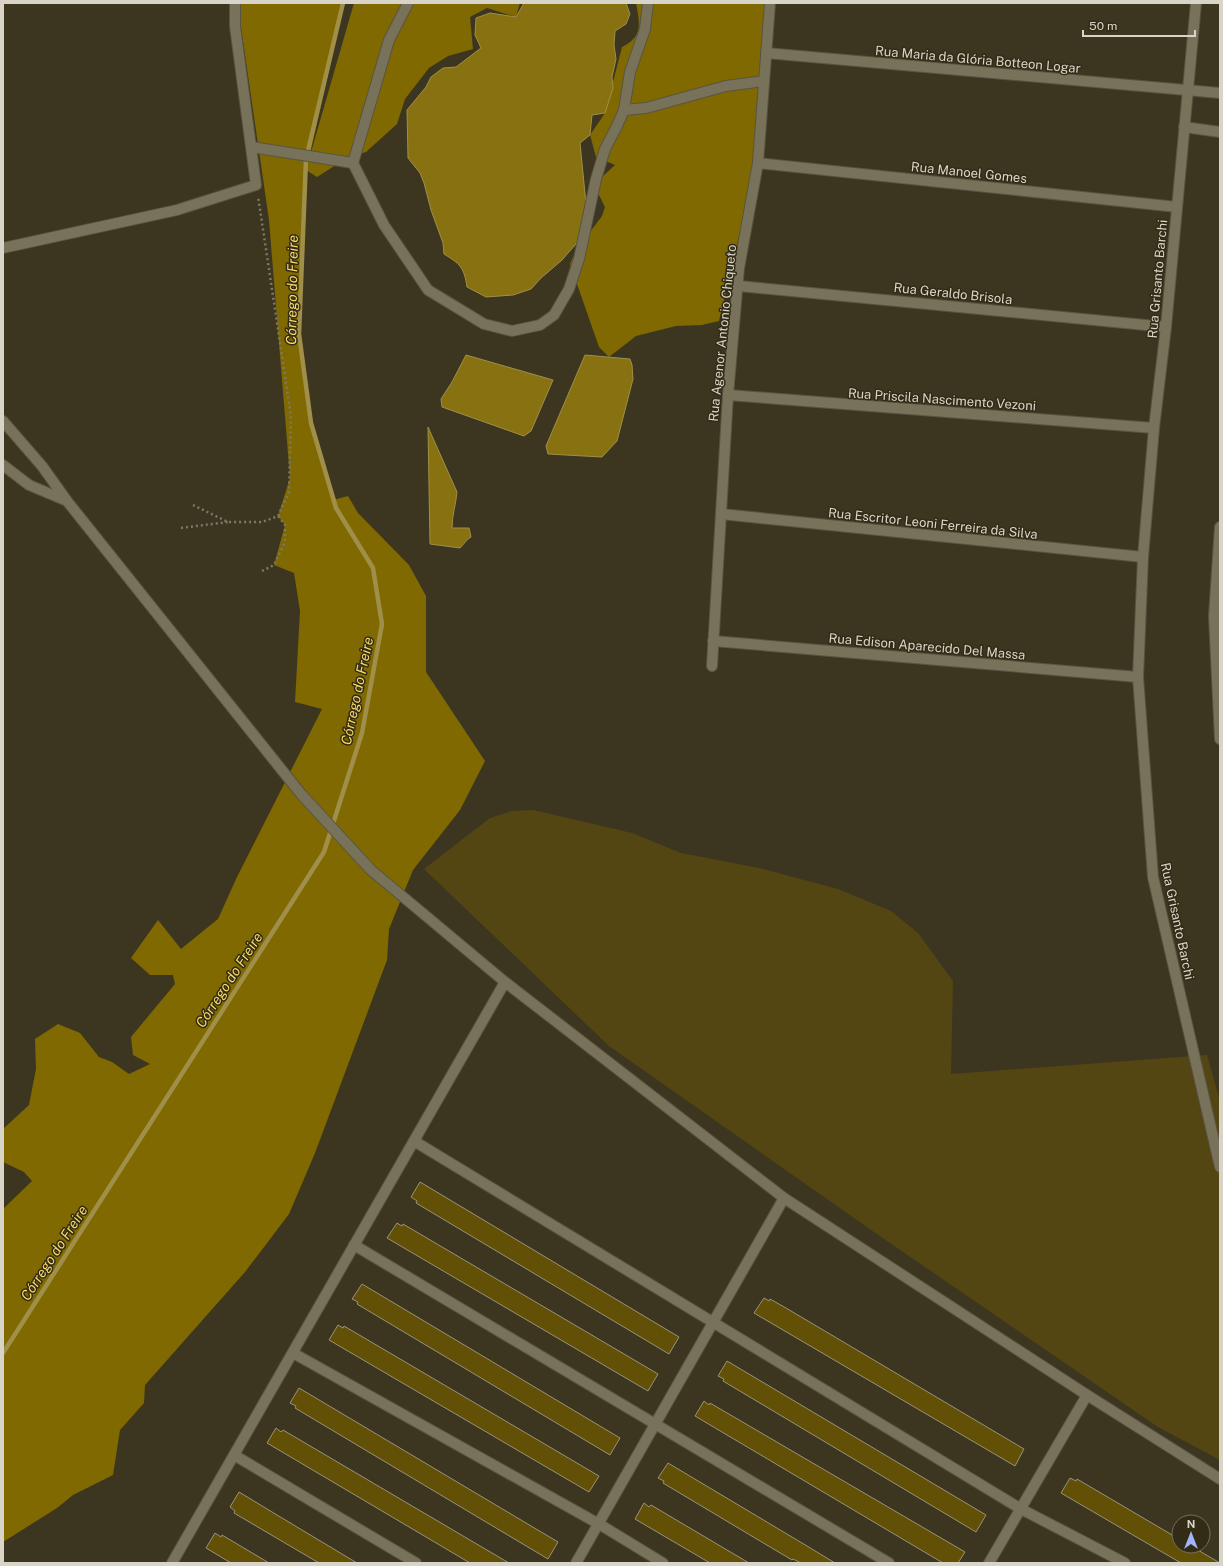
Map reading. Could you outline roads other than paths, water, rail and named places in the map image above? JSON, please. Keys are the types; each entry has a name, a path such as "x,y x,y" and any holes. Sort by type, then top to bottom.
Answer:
{"street":[{"path":"3,248 177,210 256,186 235,26 236,3"},
{"path":"408,3 389,40 352,163 384,225 428,290 484,324 512,331 540,325 554,315 569,289 579,259 596,179 605,149 624,110 630,72 645,29 648,3"},
{"name":"Rua Agenor Antonio Chiqueto","path":"712,666 728,395 739,268 758,163 770,3"},
{"name":"Rua Grisanto Barchi","path":"1196,3 1166,327 1154,428 1144,557 1138,677 1153,877 1220,1166"},
{"name":"Rua Maria da Glória Botteon Logar","path":"766,53 1220,93"},
{"path":"624,110 646,108 726,86 764,81"},
{"path":"1184,127 1220,132"},
{"path":"252,147 352,163"},
{"name":"Rua Manoel Gomes","path":"758,163 1177,207"},
{"name":"Rua Geraldo Brisola","path":"738,286 1166,327"},
{"name":"Rua Priscila Nascimento Vezoni","path":"728,395 1154,428"},
{"path":"3,421 42,466 66,501 301,794 371,870 505,982 784,1198 1087,1395 1220,1479"},
{"path":"3,465 29,485 66,501"},
{"name":"Rua Escritor Leoni Ferreira da Silva","path":"721,514 1144,557"},
{"path":"1220,527 1214,616 1220,739"},
{"name":"Rua Edison Aparecido Del Massa","path":"713,641 1138,677"},
{"path":"177,1561 234,1455 505,982"},
{"path":"414,1141 1021,1509 1125,1563"},
{"path":"576,1563 784,1198"},
{"path":"354,1245 656,1423 889,1563"},
{"path":"293,1353 599,1524 663,1563"},
{"path":"989,1563 1087,1395"},
{"path":"234,1455 416,1563"}],"waterway":[{"name":"Córrego do Freire","path":"3,1353 324,852 362,733 382,624 373,568 336,508 311,423 299,334 306,159 343,3"}]}
